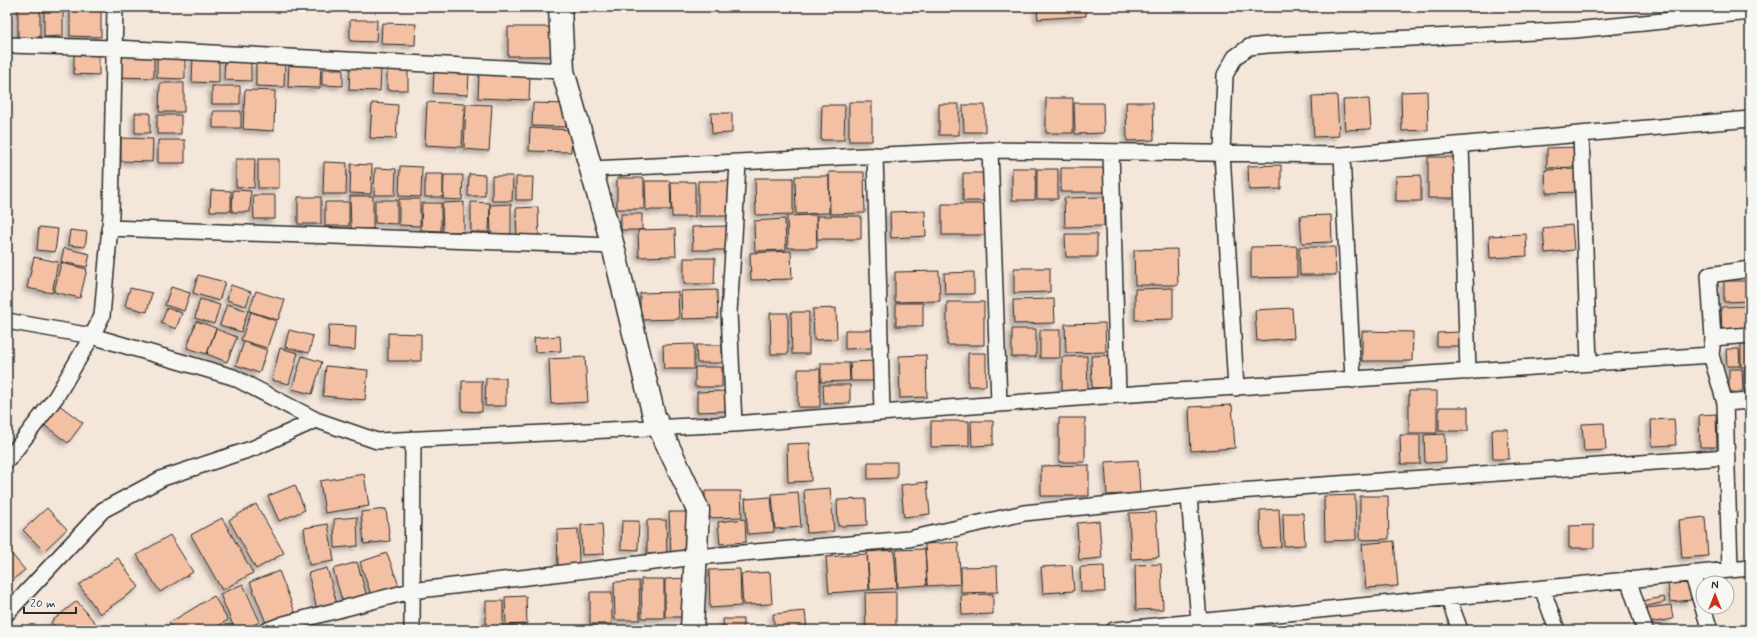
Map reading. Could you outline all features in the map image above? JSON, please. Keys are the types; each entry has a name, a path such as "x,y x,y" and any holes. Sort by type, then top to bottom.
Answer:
{"street":[{"path":"7,461 56,397 102,316 109,228 115,7"},
{"path":"560,7 563,71 613,246 654,416 698,510 692,630"},
{"path":"1236,388 1222,154 1225,75 1235,56 1249,47 1267,45 1575,30 1750,12"},
{"path":"7,45 114,48 563,71"},
{"path":"591,169 990,150 1342,155 1750,119"},
{"path":"1581,134 1589,363"},
{"path":"1461,145 1468,372"},
{"path":"990,150 999,404"},
{"path":"1111,152 1118,395"},
{"path":"1342,155 1353,380"},
{"path":"875,156 882,412"},
{"path":"734,424 729,312 738,162"},
{"path":"109,228 613,246"},
{"path":"1730,570 1725,403 1711,355 1713,338 1709,275 1750,269"},
{"path":"7,321 92,336 233,377 316,420 377,441 734,424 1118,395 1711,355"},
{"path":"1713,338 1750,335"},
{"path":"1725,403 1750,401"},
{"path":"7,613 103,510 163,478 254,448 316,420"},
{"path":"412,630 411,591 413,439"},
{"path":"268,630 284,624 411,591 696,557 909,539 1024,513 1238,491 1727,457"},
{"path":"1188,496 1199,622"},
{"path":"1114,630 1750,568"},
{"path":"1692,573 1710,630"},
{"path":"1628,579 1645,630"},
{"path":"1542,588 1557,630"},
{"path":"1448,597 1460,630"}],"building":[{"path":"18,7 40,7 40,37 18,38"},
{"path":"44,7 63,7 63,36 44,37"},
{"path":"70,7 101,7 101,37 70,36"},
{"path":"1037,7 1086,7 1086,16 1038,19"},
{"path":"350,20 377,20 376,42 350,41"},
{"path":"382,23 416,24 415,45 381,44"},
{"path":"508,27 555,27 555,56 508,56"},
{"path":"118,50 154,51 154,78 118,77"},
{"path":"74,54 99,55 99,75 74,74"},
{"path":"157,55 185,56 185,79 157,78"},
{"path":"225,56 251,57 251,81 224,80"},
{"path":"193,57 219,57 219,83 192,82"},
{"path":"256,63 285,63 284,87 256,86"},
{"path":"289,63 321,64 320,88 288,87"},
{"path":"350,68 381,69 380,91 349,90"},
{"path":"387,68 408,69 408,90 387,90"},
{"path":"322,69 343,69 343,86 322,85"},
{"path":"434,71 469,73 468,95 433,93"},
{"path":"479,74 530,77 529,100 478,98"},
{"path":"160,83 184,83 184,112 159,112"},
{"path":"212,86 240,86 240,104 212,104"},
{"path":"245,90 275,91 274,131 243,129"},
{"path":"1427,91 1428,130 1402,131 1401,92"},
{"path":"1337,95 1339,136 1314,137 1312,96"},
{"path":"1046,98 1073,98 1073,133 1046,133"},
{"path":"1369,99 1371,129 1345,130 1343,100"},
{"path":"427,102 464,104 462,147 425,145"},
{"path":"849,102 872,102 872,141 849,141"},
{"path":"1126,102 1153,102 1154,140 1127,141"},
{"path":"372,103 398,105 396,139 370,138"},
{"path":"533,103 567,104 566,127 532,126"},
{"path":"1074,103 1103,103 1104,133 1075,134"},
{"path":"466,104 492,105 489,151 464,149"},
{"path":"939,104 959,104 959,135 939,135"},
{"path":"822,105 845,105 844,140 821,140"},
{"path":"963,105 985,105 985,132 964,132"},
{"path":"213,111 241,111 241,128 213,128"},
{"path":"135,113 150,113 150,133 135,133"},
{"path":"711,113 732,113 732,133 712,134"},
{"path":"157,115 181,115 181,134 157,134"},
{"path":"530,128 572,130 571,152 529,151"},
{"path":"121,138 153,139 152,162 121,161"},
{"path":"158,140 185,140 185,163 158,163"},
{"path":"1578,147 1578,167 1547,168 1547,148"},
{"path":"1428,157 1456,157 1456,198 1428,198"},
{"path":"236,159 255,159 254,188 236,187"},
{"path":"258,159 279,159 279,188 258,188"},
{"path":"324,162 347,163 346,194 323,194"},
{"path":"351,164 372,165 371,194 350,193"},
{"path":"1281,165 1281,189 1249,190 1248,166"},
{"path":"400,166 422,167 421,197 399,196"},
{"path":"375,168 396,169 395,195 374,195"},
{"path":"1012,168 1036,168 1035,200 1012,200"},
{"path":"1061,168 1110,168 1110,192 1061,192"},
{"path":"1037,169 1058,169 1058,199 1037,199"},
{"path":"1577,169 1578,192 1546,193 1545,170"},
{"path":"829,172 864,172 865,213 830,214"},
{"path":"963,173 984,173 984,201 963,201"},
{"path":"425,174 443,174 443,197 425,197"},
{"path":"469,174 485,175 485,196 468,196"},
{"path":"444,175 463,175 462,200 443,199"},
{"path":"1421,175 1421,201 1396,201 1396,176"},
{"path":"492,176 513,176 512,201 492,201"},
{"path":"795,176 829,176 829,213 796,214"},
{"path":"516,177 533,177 532,200 516,200"},
{"path":"617,178 644,178 644,209 617,209"},
{"path":"755,178 793,178 793,214 756,215"},
{"path":"645,181 670,181 671,210 646,210"},
{"path":"698,181 729,181 730,216 698,216"},
{"path":"671,182 695,182 695,217 672,217"},
{"path":"211,190 231,191 231,211 210,211"},
{"path":"233,190 251,191 250,212 232,212"},
{"path":"253,195 275,195 275,219 254,219"},
{"path":"350,196 373,196 373,229 351,229"},
{"path":"298,197 321,197 321,224 298,224"},
{"path":"1104,197 1104,226 1065,227 1064,198"},
{"path":"399,199 420,199 420,226 399,225"},
{"path":"375,200 397,200 397,224 375,223"},
{"path":"325,202 349,202 349,226 325,226"},
{"path":"464,202 464,232 443,232 442,203"},
{"path":"471,202 490,203 489,232 471,232"},
{"path":"422,203 441,203 441,231 421,230"},
{"path":"511,204 511,234 491,234 490,205"},
{"path":"942,204 985,204 985,235 942,235"},
{"path":"538,207 539,239 517,239 516,208"},
{"path":"925,211 926,236 891,238 890,212"},
{"path":"621,214 642,214 642,230 621,230"},
{"path":"816,215 817,248 788,248 787,216"},
{"path":"1331,215 1332,242 1302,243 1300,216"},
{"path":"817,216 861,216 861,239 817,239"},
{"path":"785,219 786,250 755,251 754,221"},
{"path":"1572,225 1574,250 1545,253 1543,228"},
{"path":"727,226 728,250 693,250 692,227"},
{"path":"39,227 58,229 55,252 37,250"},
{"path":"675,229 676,256 639,257 638,230"},
{"path":"70,230 87,232 85,247 68,245"},
{"path":"1065,234 1097,234 1097,257 1066,257"},
{"path":"1526,234 1527,256 1490,258 1489,236"},
{"path":"1297,246 1297,277 1251,278 1251,247"},
{"path":"1299,247 1335,247 1336,275 1300,275"},
{"path":"64,248 90,254 87,267 61,262"},
{"path":"1177,249 1178,285 1135,285 1134,250"},
{"path":"791,251 792,279 751,280 750,253"},
{"path":"34,257 58,262 52,293 27,288"},
{"path":"684,258 715,258 714,284 684,284"},
{"path":"61,263 87,269 80,298 54,292"},
{"path":"1014,268 1050,268 1050,292 1014,293"},
{"path":"939,271 940,301 895,302 895,272"},
{"path":"974,272 974,294 945,294 944,273"},
{"path":"198,275 225,282 219,301 193,293"},
{"path":"1724,281 1750,281 1750,301 1724,302"},
{"path":"231,285 251,292 246,306 227,300"},
{"path":"171,287 190,293 184,311 165,305"},
{"path":"130,288 152,293 147,312 125,306"},
{"path":"1173,288 1173,319 1135,320 1135,289"},
{"path":"717,290 718,318 682,319 681,291"},
{"path":"256,291 285,300 278,320 249,311"},
{"path":"678,292 679,319 640,320 640,293"},
{"path":"200,299 220,305 214,324 195,318"},
{"path":"1054,299 1055,323 1014,324 1013,300"},
{"path":"947,302 984,302 984,345 947,345"},
{"path":"896,303 923,303 923,326 896,326"},
{"path":"227,304 248,311 241,332 220,325"},
{"path":"1750,306 1750,330 1722,331 1721,307"},
{"path":"167,308 182,313 176,329 161,323"},
{"path":"836,308 837,339 814,340 813,309"},
{"path":"1292,308 1294,338 1257,341 1255,310"},
{"path":"251,312 276,321 267,348 241,340"},
{"path":"791,312 809,312 809,354 792,354"},
{"path":"770,313 788,313 788,354 771,354"},
{"path":"196,321 216,328 207,354 187,348"},
{"path":"1105,323 1106,352 1066,353 1065,324"},
{"path":"329,325 356,326 355,350 328,348"},
{"path":"216,329 237,337 227,362 207,354"},
{"path":"1012,329 1036,329 1036,357 1012,357"},
{"path":"289,330 313,336 309,353 285,347"},
{"path":"845,330 873,330 873,348 845,349"},
{"path":"1040,330 1060,330 1060,358 1040,358"},
{"path":"1362,331 1413,332 1412,361 1362,361"},
{"path":"1460,332 1460,346 1437,346 1437,333"},
{"path":"388,333 421,334 421,361 388,361"},
{"path":"560,336 561,351 535,352 534,338"},
{"path":"244,342 267,350 259,373 236,365"},
{"path":"1741,343 1750,343 1750,367 1741,367"},
{"path":"694,344 694,369 664,369 663,345"},
{"path":"696,345 722,345 722,363 697,363"},
{"path":"280,348 298,353 289,384 272,380"},
{"path":"1726,349 1739,349 1740,366 1727,366"},
{"path":"968,353 986,353 986,386 968,386"},
{"path":"926,355 927,397 900,398 899,356"},
{"path":"1112,355 1114,387 1092,388 1091,356"},
{"path":"302,356 322,362 312,394 292,389"},
{"path":"1087,356 1088,390 1062,391 1062,357"},
{"path":"585,357 588,402 551,404 549,359"},
{"path":"875,361 875,381 851,381 850,362"},
{"path":"821,363 849,363 850,381 821,382"},
{"path":"326,366 368,370 365,400 323,396"},
{"path":"695,367 722,367 722,387 695,387"},
{"path":"798,369 820,369 820,407 798,407"},
{"path":"1729,369 1742,369 1743,391 1729,392"},
{"path":"1744,369 1750,369 1750,391 1744,391"},
{"path":"486,378 506,378 506,406 485,406"},
{"path":"462,381 482,381 482,412 462,411"},
{"path":"823,385 850,385 850,403 824,404"},
{"path":"727,391 728,411 697,412 697,392"},
{"path":"1409,391 1437,391 1437,433 1409,433"},
{"path":"54,401 83,423 68,443 39,421"},
{"path":"1232,405 1235,448 1191,451 1189,407"},
{"path":"1439,407 1468,407 1468,431 1439,431"},
{"path":"1716,414 1717,447 1700,447 1699,415"},
{"path":"1059,418 1085,418 1085,462 1059,462"},
{"path":"1674,419 1676,445 1652,446 1651,420"},
{"path":"931,421 969,421 969,446 931,447"},
{"path":"971,421 993,421 993,445 972,446"},
{"path":"1604,423 1606,450 1584,451 1582,424"},
{"path":"1492,429 1508,429 1509,459 1493,459"},
{"path":"1445,434 1446,462 1425,463 1424,435"},
{"path":"1400,435 1420,435 1420,464 1401,464"},
{"path":"810,443 811,481 788,482 787,444"},
{"path":"1138,460 1140,493 1107,495 1105,462"},
{"path":"868,462 897,462 897,478 868,479"},
{"path":"1089,465 1089,496 1041,496 1041,466"},
{"path":"364,474 369,506 325,513 320,481"},
{"path":"927,482 930,514 904,517 901,485"},
{"path":"295,485 305,510 279,521 268,496"},
{"path":"830,488 834,531 807,533 804,490"},
{"path":"705,491 741,491 742,517 705,518"},
{"path":"798,492 801,527 775,529 772,494"},
{"path":"1355,495 1356,540 1325,541 1324,496"},
{"path":"1360,496 1388,496 1389,539 1360,540"},
{"path":"771,497 774,532 748,534 745,499"},
{"path":"866,499 867,525 838,526 837,500"},
{"path":"256,504 284,553 256,569 229,520"},
{"path":"47,508 67,529 44,551 23,530"},
{"path":"386,509 390,541 364,544 361,512"},
{"path":"1279,509 1281,547 1261,548 1260,510"},
{"path":"669,512 689,512 691,555 671,555"},
{"path":"1156,512 1159,557 1131,559 1129,513"},
{"path":"1283,513 1303,513 1305,545 1284,546"},
{"path":"357,517 358,546 335,548 334,519"},
{"path":"1705,517 1708,556 1682,558 1679,520"},
{"path":"222,518 253,573 222,590 191,535"},
{"path":"745,519 746,542 720,544 718,522"},
{"path":"647,520 666,520 667,554 647,554"},
{"path":"622,521 639,521 638,550 621,549"},
{"path":"1099,521 1102,558 1079,560 1077,523"},
{"path":"328,524 334,561 309,565 304,528"},
{"path":"602,524 604,554 582,555 581,525"},
{"path":"1594,525 1594,548 1569,548 1569,526"},
{"path":"578,529 579,565 558,566 557,530"},
{"path":"170,535 193,572 160,592 137,555"},
{"path":"1394,541 1398,586 1366,588 1362,544"},
{"path":"958,542 961,584 927,586 925,544"},
{"path":"925,549 927,585 898,587 896,550"},
{"path":"894,550 897,588 870,590 867,552"},
{"path":"10,552 25,570 7,584 7,554"},
{"path":"387,553 401,591 373,601 360,562"},
{"path":"867,554 869,590 829,593 826,557"},
{"path":"118,558 139,587 100,614 79,585"},
{"path":"357,562 368,600 344,607 333,569"},
{"path":"1161,564 1163,609 1136,610 1135,565"},
{"path":"1072,565 1074,591 1043,593 1041,567"},
{"path":"997,566 998,592 961,593 961,567"},
{"path":"1104,566 1105,592 1081,592 1080,567"},
{"path":"327,568 337,604 317,609 308,573"},
{"path":"740,569 741,606 710,608 709,570"},
{"path":"279,571 295,612 266,623 250,582"},
{"path":"770,572 772,604 743,605 741,574"},
{"path":"690,578 690,617 665,617 665,579"},
{"path":"641,579 664,579 664,618 642,618"},
{"path":"639,581 640,620 615,620 614,582"},
{"path":"1689,582 1691,600 1670,602 1668,584"},
{"path":"243,584 260,622 241,630 235,630 220,594"},
{"path":"590,592 612,592 612,624 590,624"},
{"path":"896,592 896,630 866,630 865,593"},
{"path":"993,594 993,614 962,615 961,595"},
{"path":"214,596 228,620 211,630 174,630 169,623"},
{"path":"526,596 527,624 506,625 505,597"},
{"path":"1664,597 1665,602 1643,607 1642,601"},
{"path":"77,601 96,624 89,630 57,630 51,622"},
{"path":"486,601 503,601 503,630 486,630"},
{"path":"1671,605 1673,619 1649,623 1647,608"},
{"path":"805,611 807,630 775,630 773,614"},
{"path":"723,619 743,619 743,630 724,630"}]}
